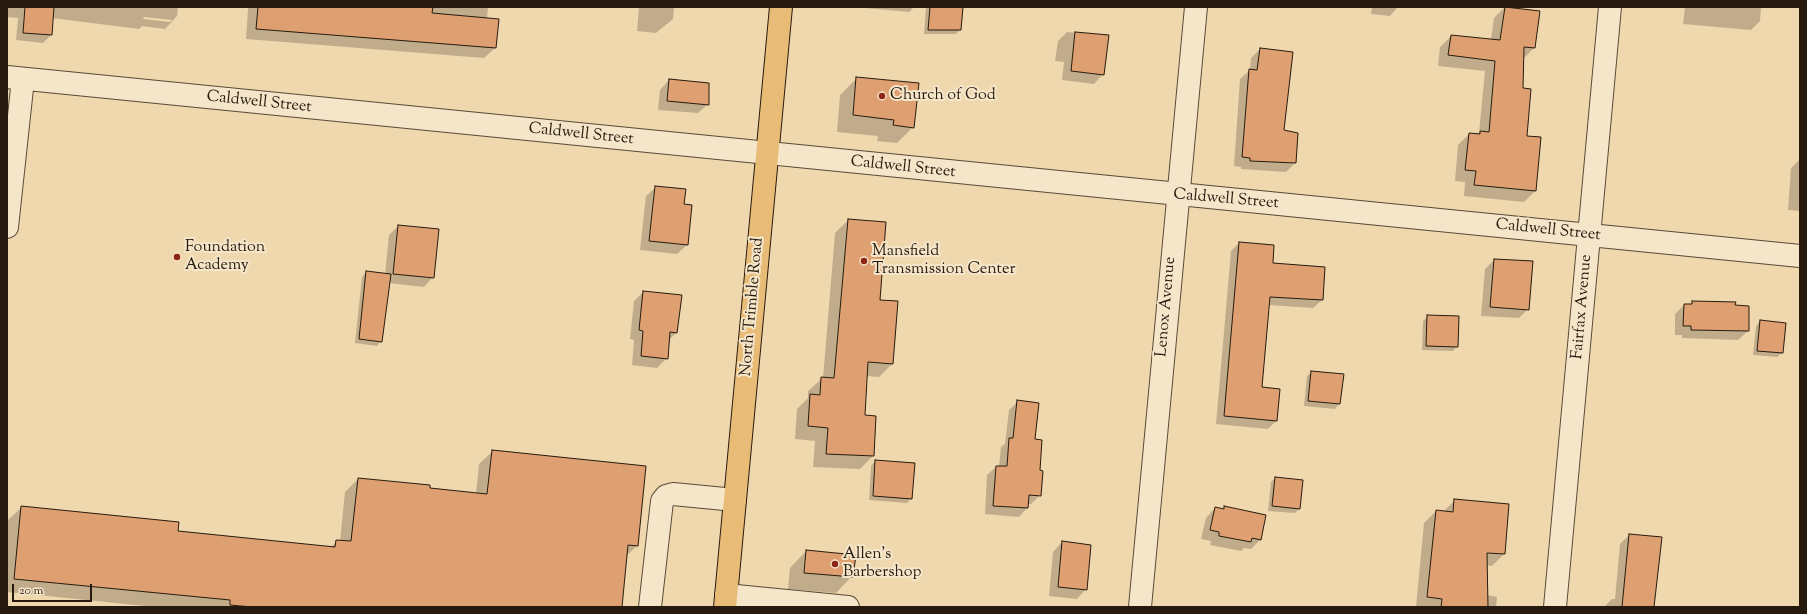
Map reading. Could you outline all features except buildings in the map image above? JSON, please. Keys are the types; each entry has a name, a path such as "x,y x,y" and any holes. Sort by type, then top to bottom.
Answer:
{"main road":[{"name":"North Trimble Road","path":"726,601 781,7"}],"street":[{"name":"Lenox Avenue","path":"1140,607 1177,195 1196,7"},
{"name":"Fairfax Avenue","path":"1554,607 1590,235 1610,7"},
{"name":"Caldwell Street","path":"15,78 1800,256"},
{"path":"7,227 15,78"},
{"path":"650,607 662,501 666,496 673,494 735,500"},
{"path":"726,601 848,607"}],"place":[{"name":"Church of God","path":"882,96"},
{"name":"Foundation Academy","path":"177,257"},
{"name":"Mansfield Transmission Center","path":"864,261"},
{"name":"Allen's Barbershop","path":"835,564"}]}
